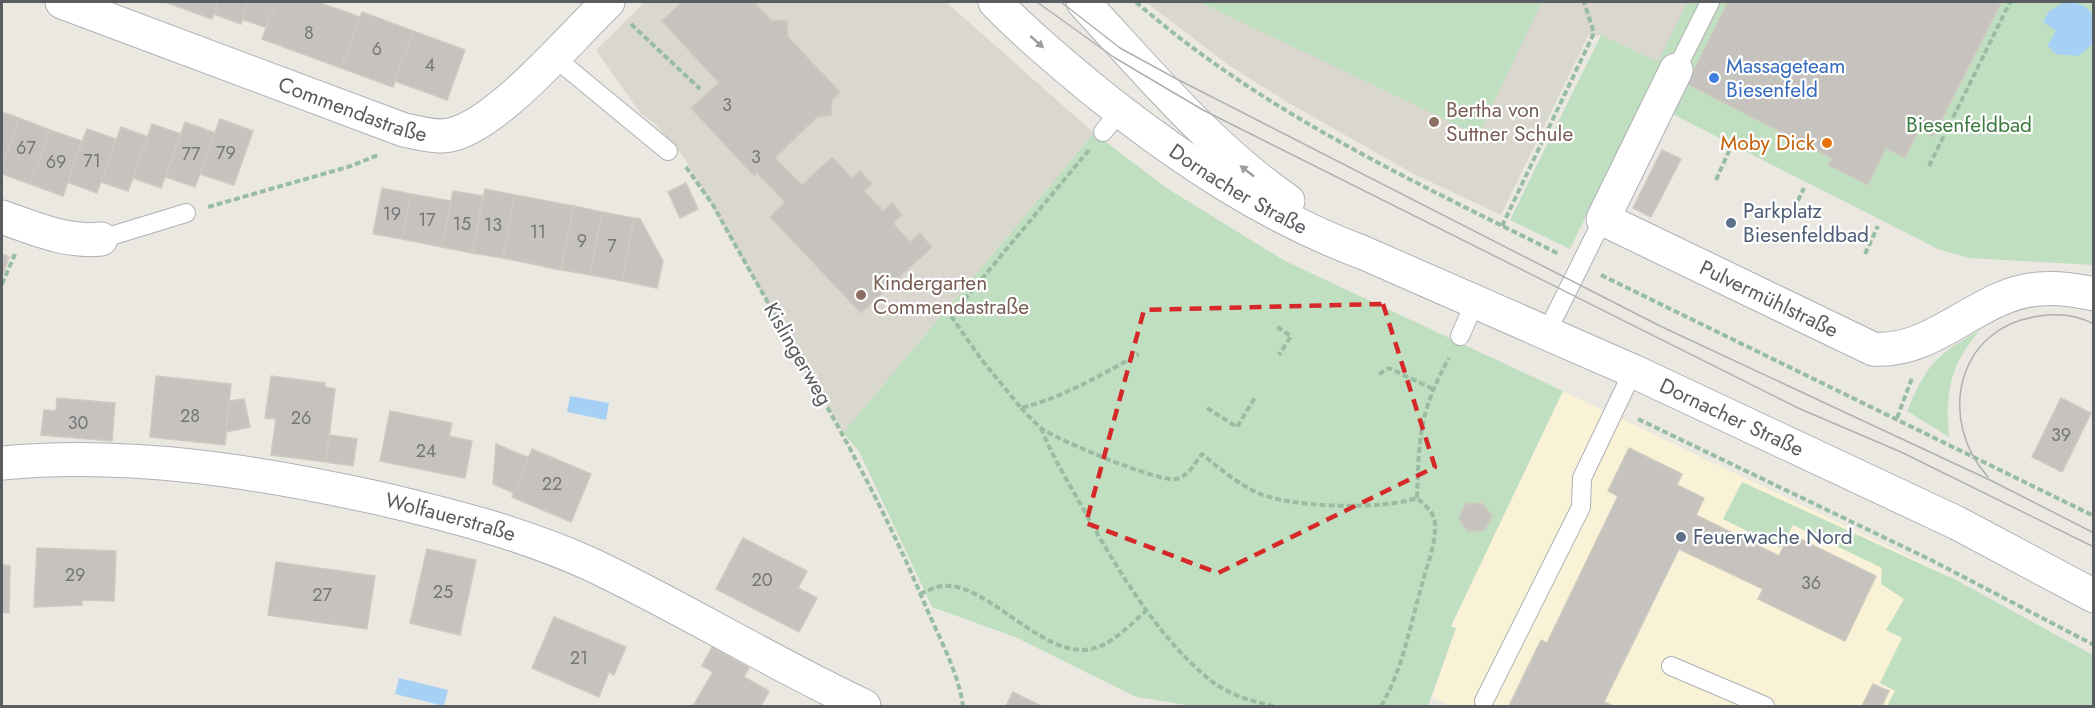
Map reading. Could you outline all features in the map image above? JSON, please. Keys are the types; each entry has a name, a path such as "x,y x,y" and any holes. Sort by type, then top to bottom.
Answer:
{"street":[{"name":"Commendastraße","path":"62,2 404,130 432,137 470,129 517,93 602,9"},
{"name":"Dornacher Straße","path":"995,2 1052,56 1112,121 1189,161 1276,215 1318,236 1364,253 1633,371 1957,523 2094,596"},
{"name":"Dornacher Straße","path":"1083,2 1240,165 1279,195 1364,253"},
{"path":"1603,219 1676,70"},
{"path":"1112,121 1153,77"},
{"path":"2,216 60,236 87,241 101,240"},
{"name":"Pulvermühlstraße","path":"1603,219 1873,349 1893,349 1917,342 2006,297 2038,288 2094,294"},
{"name":"Wolfauerstraße","path":"2,463 55,458 187,465 262,476 447,514 516,534 587,563 731,635 779,664 864,706"}],"lane":[{"path":"1676,70 1710,2"},
{"path":"554,57 668,151"},
{"path":"101,240 186,213"},
{"path":"1547,332 1603,219"},
{"path":"1460,336 1475,302"},
{"path":"1484,701 1581,507 1582,478 1633,371"},
{"path":"1671,666 1765,706"}],"path":[{"path":"1502,226 1594,33 1584,2"},
{"path":"1929,166 2010,2"},
{"path":"602,9 700,89"},
{"path":"1112,121 951,316 981,359 1021,408 1041,428 1127,466 1173,480 1184,477 1202,454 1232,479 1261,494 1291,501 1322,505 1399,505 1418,498"},
{"name":"Kislingerweg","path":"668,151 685,166 713,205 855,453 903,553 957,681 963,706"},
{"path":"1716,180 1729,151"},
{"path":"186,213 351,166"},
{"path":"1790,217 1804,188"},
{"path":"1865,254 1878,226"},
{"path":"1277,327 1291,336 1279,355"},
{"path":"1381,706 1404,659 1433,546 1435,522 1429,508 1418,498 1420,427 1432,389 1460,336"},
{"path":"1021,408 1045,402 1087,383 1139,354"},
{"path":"1379,374 1389,368 1432,389"},
{"path":"1207,408 1238,426 1256,396"},
{"path":"1897,418 1903,402"},
{"path":"1616,408 1931,560 2094,645"},
{"path":"1041,428 1050,451 1113,561 1148,610 1189,660 1212,682 1242,699 1273,706"},
{"path":"920,594 943,586 957,588 978,597 1040,635 1074,648 1091,649 1110,640 1148,610"}],"highlighted area":[{"path":"1383,304 1435,467 1218,573 1086,523 1144,310"}],"shaded area":[{"name":"Kindergarten Commendastraße","path":"645,2 946,2 1094,133 843,433 683,156 653,122 641,114 596,50"},
{"name":"Bertha von Suttner Schule","path":"1146,2 1687,2 1658,63 1601,35 1588,36 1501,215 1414,174 1287,102 1227,64"},
{"name":"Feuerwache Nord","path":"1563,391 1946,574 1945,595 2094,677 2093,706 1450,706 1432,697 1456,628 1451,626"}],"green space":[{"path":"1199,2 1542,2 1478,135"},
{"name":"Biesenfeldbad","path":"1687,2 2093,2 2093,265 1969,258 1938,249 1643,99 1570,249 1510,220 1601,35 1658,62"},
{"path":"1094,133 1168,189 1285,261 1563,391 1451,626 1456,628 1428,706 1193,706 1136,697 1015,637 932,607 859,451 843,433"},
{"path":"1979,331 1962,356 1952,380 1948,406 1949,437 1907,411 1920,382 1934,363 1952,347"},
{"path":"1742,482 1954,579 2093,655 2093,706 1887,706 1895,691 1880,683 1902,638 1886,630 1904,599 1881,584 1882,568 1793,525 1781,548 1723,519"}],"water":[{"path":"2065,2 2081,5 2093,15 2093,44 2078,56 2056,54 2047,46 2056,31 2043,22 2049,11"},
{"path":"570,396 609,403 606,420 567,412"},
{"path":"399,678 448,690 444,706 395,694"}],"building":[{"path":"165,2 218,2 212,19"},
{"path":"218,2 249,2 241,24 214,14"},
{"path":"249,2 276,2 267,28 242,19"},
{"path":"276,2 318,2 360,17 341,68 262,39"},
{"path":"682,2 754,2 771,20 787,21 788,37 840,92 832,100 831,115 817,117 775,158 802,185 832,157 852,178 860,171 872,184 864,191 883,211 892,203 902,215 893,223 910,242 920,233 932,247 861,313 770,217 785,202 757,173 754,176 691,108 719,83 662,21"},
{"path":"1728,2 2001,3 1933,137 1919,129 1905,158 1886,148 1868,185 1828,165 1832,158 1687,84"},
{"path":"362,12 413,31 393,87 341,68"},
{"path":"413,31 465,50 447,100 395,81"},
{"path":"2,112 19,118 2,166"},
{"path":"19,118 50,130 30,184 2,174 2,166"},
{"path":"220,119 253,131 234,185 200,174"},
{"path":"185,122 215,133 195,187 166,177"},
{"path":"152,124 181,134 161,188 133,178"},
{"path":"121,127 148,137 128,191 101,182"},
{"path":"87,129 116,139 97,193 67,182"},
{"path":"50,130 82,141 63,196 30,184"},
{"path":"1662,150 1681,159 1651,217 1633,208"},
{"path":"686,183 698,209 680,218 668,192"},
{"path":"382,188 411,194 402,239 373,234"},
{"path":"485,189 515,195 503,258 472,253"},
{"path":"453,191 483,196 472,253 442,247"},
{"path":"411,194 451,201 442,247 402,239"},
{"path":"515,195 574,206 561,270 503,258"},
{"path":"574,206 602,212 590,275 561,270"},
{"path":"602,212 634,218 622,281 590,275"},
{"path":"634,218 640,219 663,261 657,288 622,281"},
{"path":"2,254 9,257 2,277"},
{"path":"156,376 231,384 225,445 150,437"},
{"path":"271,376 325,383 325,387 335,389 326,462 271,455 276,419 265,418"},
{"path":"57,398 115,403 112,441 41,435 44,410 56,411"},
{"path":"2061,398 2091,413 2062,472 2032,457"},
{"path":"244,399 250,427 226,432 229,401"},
{"path":"390,411 452,423 449,436 472,441 465,478 380,461"},
{"path":"329,435 357,439 353,466 326,462"},
{"path":"496,444 529,458 514,493 493,484"},
{"path":"1629,448 1682,474 1677,485 1704,498 1696,515 1779,556 1790,534 1876,576 1845,641 1758,599 1763,589 1679,549 1604,702 1613,706 1509,706 1541,640 1547,643 1618,496 1608,491"},
{"path":"532,449 591,474 571,522 512,497"},
{"path":"1482,503 1492,516 1484,530 1468,532 1459,518 1465,504"},
{"path":"743,538 807,571 798,588 817,598 799,632 716,589"},
{"path":"37,548 116,551 114,601 82,600 82,605 34,607"},
{"path":"427,549 476,560 460,635 410,623"},
{"path":"276,562 375,576 367,629 268,615"},
{"path":"2,565 10,566 9,613 2,612"},
{"path":"554,617 626,647 614,675 609,672 599,697 532,668"},
{"path":"712,647 749,668 744,677 769,691 761,706 693,706 713,672 702,666"},
{"path":"1873,684 1889,691 1882,706 1862,706"},
{"path":"1013,692 1041,706 1006,706"}],"tram line":[{"path":"1037,2 1115,58 1203,110 1798,408 1901,452 2094,547"},
{"path":"1061,2 1120,48 1175,78 1660,326 1992,481 2094,533"},
{"path":"1988,477 1972,454 1963,429 1960,403 1963,378 1973,356 1990,337 2012,323 2054,315 2074,317 2094,324"}],"place":[{"name":"Massageteam Biesenfeld","path":"1714,78"},
{"name":"Bertha von Suttner Schule","path":"1434,122"},
{"name":"Moby Dick","path":"1827,143"},
{"name":"Parkplatz Biesenfeldbad","path":"1731,223"},
{"name":"Kindergarten Commendastraße","path":"861,295"},
{"name":"Feuerwache Nord","path":"1681,537"}]}
